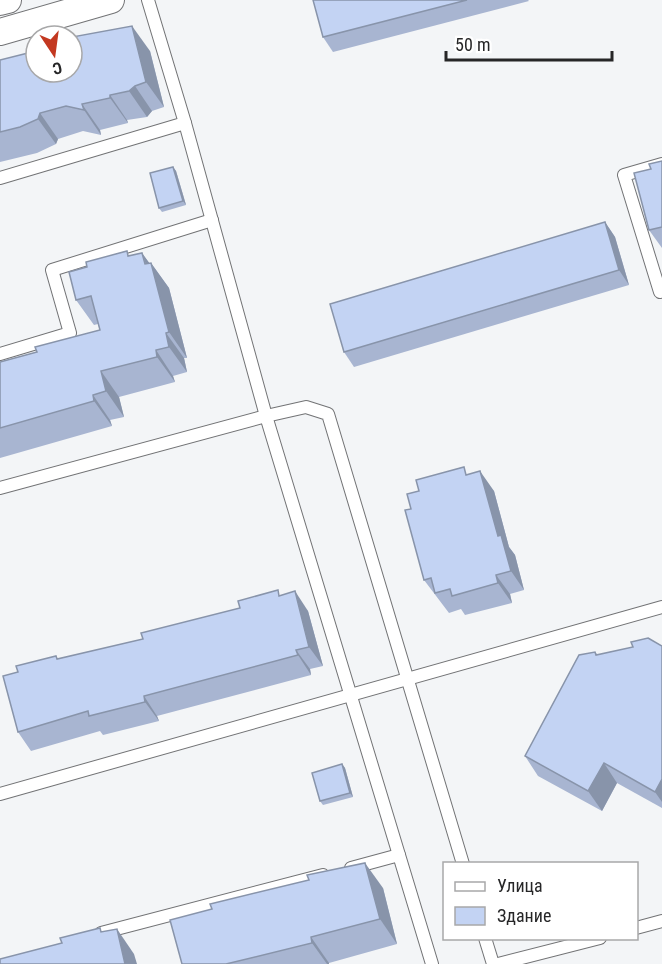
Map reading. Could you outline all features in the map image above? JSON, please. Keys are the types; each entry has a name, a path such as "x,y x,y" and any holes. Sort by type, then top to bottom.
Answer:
{"street":[{"path":"0,2 8,0"},
{"path":"0,33 111,0"}],"lane":[{"path":"148,0 185,123 266,416 432,964"},
{"path":"0,178 185,123"},
{"path":"662,164 624,175 660,291 662,291"},
{"path":"0,354 70,333 52,270 212,220"},
{"path":"0,489 266,416 306,407 328,414 410,679 462,862"},
{"path":"0,794 662,607"},
{"path":"91,936 399,855"},
{"path":"638,927 662,921"},
{"path":"485,940 493,964"},
{"path":"498,964 534,961 597,940"}],"building":[{"path":"313,0 467,0 323,37"},
{"path":"132,26 146,82 129,91 110,95 110,98 82,104 84,110 66,106 40,113 38,119 0,132 0,60 24,54 24,84 84,84 84,35"},
{"path":"662,161 662,227 649,230 634,173 651,169 649,164"},
{"path":"173,167 183,201 159,208 150,173"},
{"path":"605,222 619,270 344,352 330,304"},
{"path":"127,251 128,256 142,253 145,264 151,263 169,332 166,333 169,347 156,350 157,357 101,371 106,391 93,395 94,401 0,428 0,362 37,352 35,347 100,330 91,296 76,300 69,272 87,267 86,262"},
{"path":"464,467 466,475 480,471 498,536 501,535 511,571 496,575 498,583 452,596 450,589 435,593 431,578 424,580 405,510 411,509 407,494 419,491 416,480"},
{"path":"278,590 279,596 295,591 309,647 296,650 298,655 144,696 145,702 89,716 88,711 18,732 3,676 18,672 16,666 143,639 141,633 240,608 238,601"},
{"path":"648,638 662,646 662,779 655,792 604,763 588,791 525,756 579,655 595,652 596,655 633,647 631,642"},
{"path":"342,764 350,793 320,801 312,773"},
{"path":"365,863 380,919 311,937 312,943 226,964 182,964 170,920 212,909 210,904 309,880 307,875"},
{"path":"100,928 101,932 117,929 125,964 0,964 0,959 62,943 60,938"}]}
